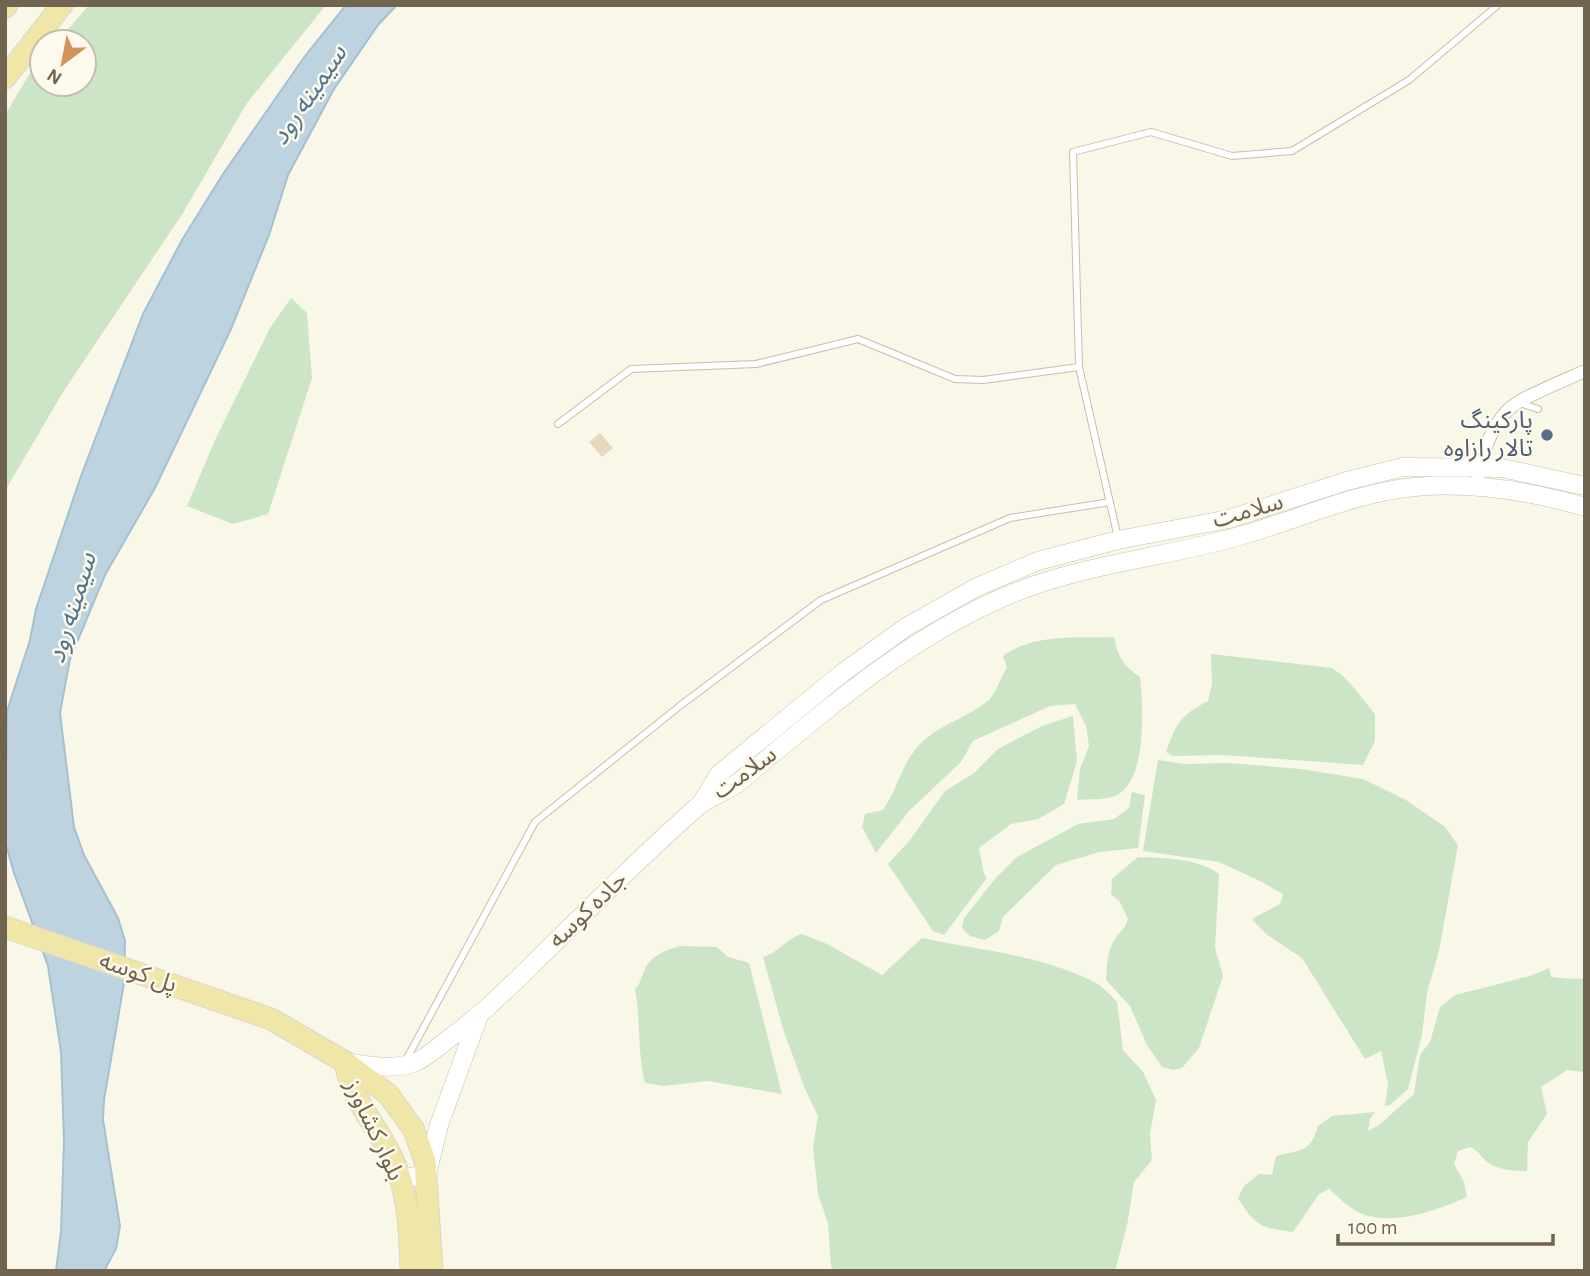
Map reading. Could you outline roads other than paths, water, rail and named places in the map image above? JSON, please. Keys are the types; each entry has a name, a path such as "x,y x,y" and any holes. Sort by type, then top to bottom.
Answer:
{"main road":[{"path":"5,78 62,5"},
{"name":"سلامت","path":"700,805 719,774 841,674 906,627 977,587 1026,566 1118,540 1228,519 1348,481 1403,467 1502,468 1585,486"},
{"name":"سلامت","path":"700,805 733,786 854,687 986,604 1037,584 1123,561 1183,551 1280,525 1356,500 1414,487 1477,487 1552,497 1585,507"},
{"path":"1118,540 1123,561"},
{"name":"جاده کوسه","path":"345,1062 382,1067 403,1066 418,1061 478,1018 609,889 700,805"},
{"name":"پل کوسه","path":"5,927 271,1019 345,1062"},
{"name":"جاده کوسه","path":"427,1175 439,1125 478,1018"},
{"name":"بلوار کشاورز","path":"345,1062 388,1094 414,1130 427,1175 432,1271"},
{"name":"بلوار کشاورز","path":"345,1062 351,1087 376,1128 400,1178 409,1231 411,1271"},
{"path":"400,1178 427,1175"}],"street":[{"path":"1477,487 1484,449 1501,419 1517,402 1585,371"}],"lane":[{"path":"1118,540 1079,367 1073,152 1151,132 1231,156 1292,151 1409,80 1498,5"},
{"path":"558,424 631,369 756,364 858,339 955,379 983,380 1079,367"},
{"path":"1517,402 1538,409"},
{"path":"403,1066 535,822 681,705 821,600 1010,518 1110,502"}],"water":[{"name":"سیمینه رود","path":"346,5 397,5 378,25 334,89 288,175 269,235 231,329 155,488 105,575 70,659 60,713 74,827 84,855 118,918 125,941 124,983 103,1120 120,1226 116,1249 104,1271 56,1271 61,1232 64,1140 61,1052 48,966 5,841 7,711 30,640 36,609 81,476 143,314 182,240 223,174 305,56"}],"place":[{"name":"پارکینگ تالار رازاوه","path":"1547,435"}]}
